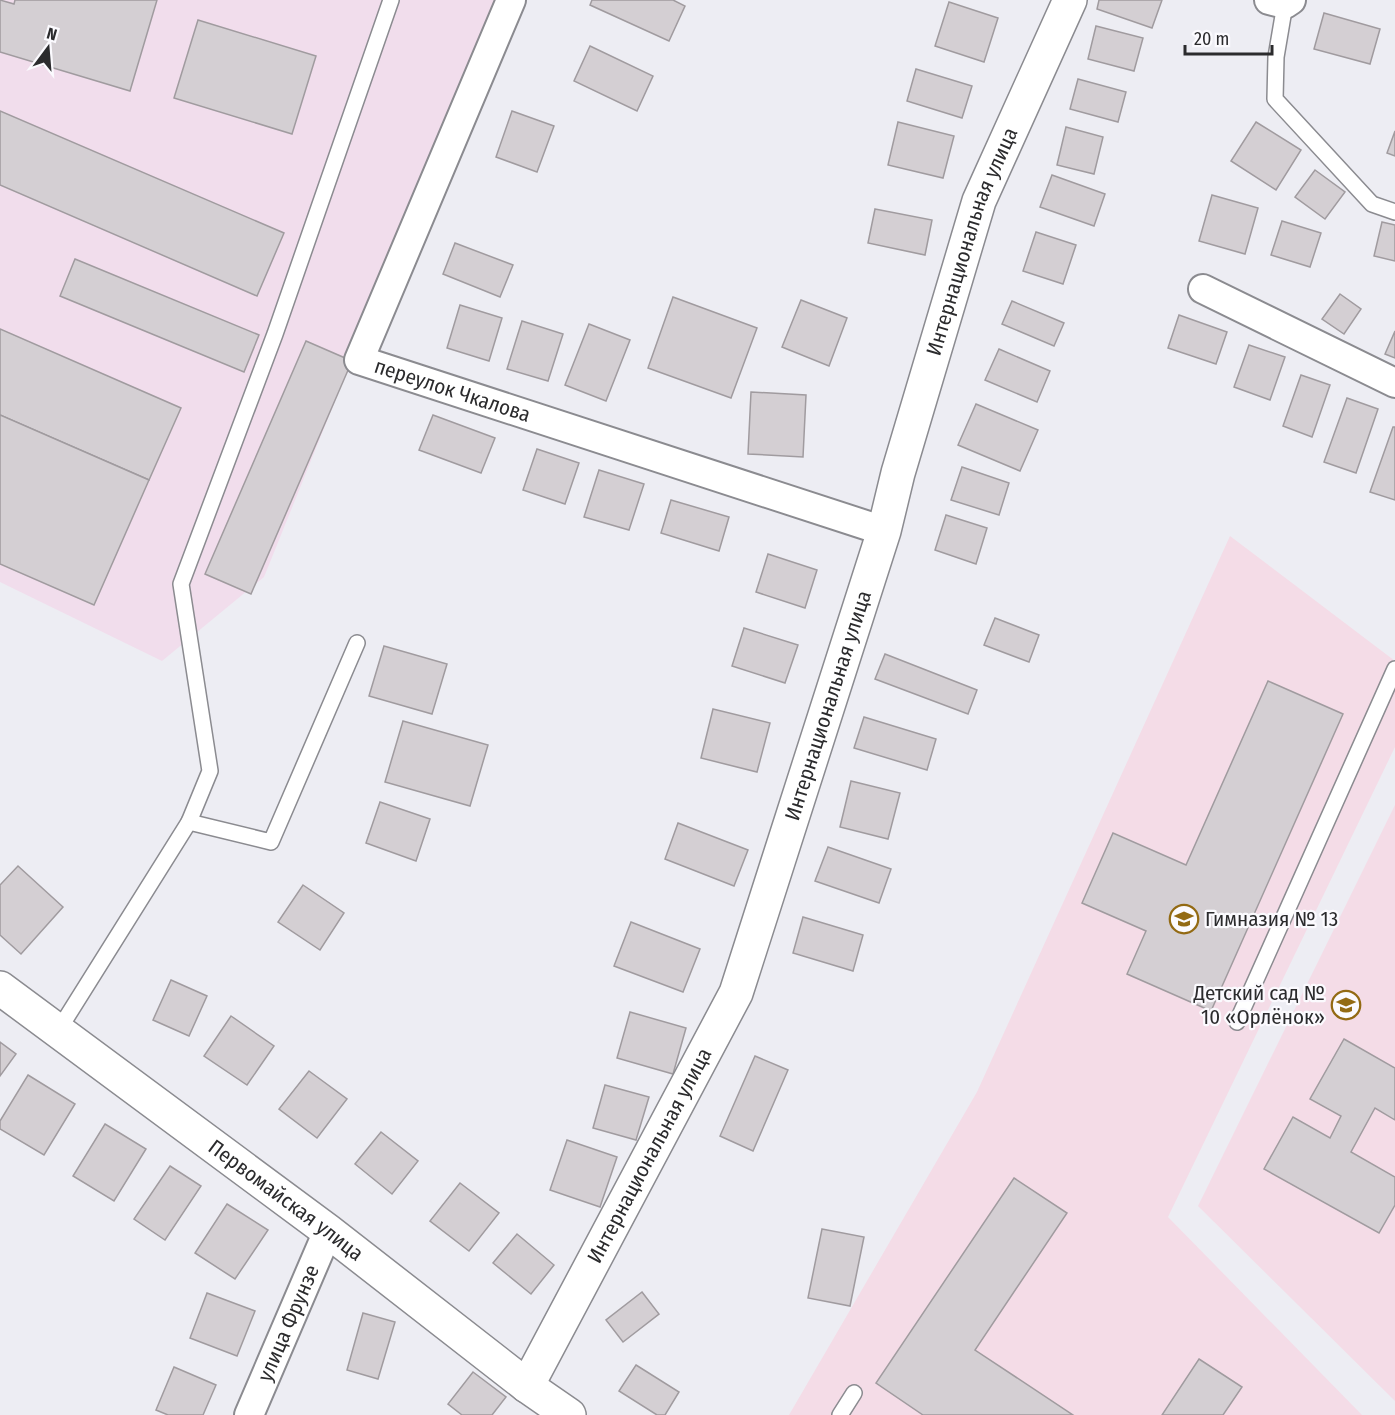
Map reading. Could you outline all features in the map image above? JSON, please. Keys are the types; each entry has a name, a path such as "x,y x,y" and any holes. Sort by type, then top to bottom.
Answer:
{"street":[{"name":"переулок Чкалова","path":"511,0 359,360 884,531"},
{"name":"Интернациональная улица","path":"527,1386 736,993 884,531 898,473 979,201 1070,0"},
{"path":"1203,289 1395,383"},
{"name":"Первомайская улица","path":"0,988 328,1231 527,1386 569,1415"},
{"name":"улица Фрунзе","path":"249,1415 328,1231"}],"lane":[{"path":"58,1031 189,822 210,771 181,584 275,334 391,0"},
{"path":"1282,1 1276,57 1275,99 1372,204 1395,212"},
{"path":"189,822 271,842 357,643"},
{"path":"1237,1022 1395,669"},
{"path":"840,1415 854,1393"}],"shaded area":[{"path":"0,0 497,0 264,577 162,661 0,582"},
{"name":"Гимназия № 13","path":"1230,536 1395,661 1395,747 1168,1217 1362,1415 789,1415 977,1092"},
{"name":"Детский сад № 10 «Орлёнок»","path":"1395,805 1395,1401 1198,1206"}],"building":[{"path":"0,0 14,4 15,0 157,0 130,91 0,52"},
{"path":"592,0 673,0 685,6 669,41 590,5"},
{"path":"1099,0 1162,0 1152,28 1097,9"},
{"path":"949,2 998,18 984,62 935,46"},
{"path":"1324,13 1380,29 1370,64 1314,49"},
{"path":"198,20 316,56 292,134 174,98"},
{"path":"1096,26 1143,38 1134,71 1088,59"},
{"path":"590,46 653,76 637,111 574,81"},
{"path":"916,69 972,86 962,118 907,101"},
{"path":"1078,79 1126,92 1118,122 1070,109"},
{"path":"0,111 284,233 257,296 0,185"},
{"path":"512,111 554,126 537,172 496,157"},
{"path":"898,122 954,136 943,178 888,165"},
{"path":"1256,122 1301,150 1276,190 1231,161"},
{"path":"1066,127 1103,137 1094,174 1057,165"},
{"path":"1395,131 1395,156 1387,153"},
{"path":"1315,170 1345,192 1325,219 1295,197"},
{"path":"1052,175 1105,194 1094,226 1040,207"},
{"path":"1212,195 1258,208 1245,254 1199,241"},
{"path":"875,209 932,220 925,255 868,243"},
{"path":"1282,221 1321,233 1310,267 1271,255"},
{"path":"1382,222 1395,225 1395,261 1374,256"},
{"path":"1036,232 1076,245 1063,284 1023,271"},
{"path":"455,243 513,265 500,297 443,274"},
{"path":"75,259 259,335 244,372 60,296"},
{"path":"1340,294 1361,309 1344,334 1322,319"},
{"path":"673,297 757,328 731,398 648,368"},
{"path":"801,300 847,318 829,366 782,347"},
{"path":"1012,301 1064,323 1054,346 1002,324"},
{"path":"460,305 502,318 489,361 447,348"},
{"path":"1179,315 1227,332 1216,364 1168,348"},
{"path":"522,321 563,334 548,381 507,369"},
{"path":"589,324 630,340 606,401 565,385"},
{"path":"0,329 181,408 149,480 0,415"},
{"path":"1395,331 1395,358 1385,354"},
{"path":"306,341 352,361 251,594 205,574"},
{"path":"1249,345 1285,357 1270,400 1234,387"},
{"path":"999,349 1050,371 1037,402 985,380"},
{"path":"1301,375 1330,385 1312,437 1283,426"},
{"path":"751,392 806,395 803,457 748,454"},
{"path":"1347,398 1378,409 1356,473 1324,462"},
{"path":"976,404 1038,430 1020,471 958,445"},
{"path":"0,415 149,480 94,605 0,564"},
{"path":"433,415 495,438 481,473 419,450"},
{"path":"1393,427 1395,427 1395,500 1370,492"},
{"path":"537,449 579,463 565,504 523,490"},
{"path":"962,467 1009,483 999,515 951,500"},
{"path":"599,470 644,484 629,530 584,517"},
{"path":"671,500 729,517 719,551 661,533"},
{"path":"946,515 987,528 976,564 935,550"},
{"path":"768,554 817,570 805,608 756,592"},
{"path":"995,618 1039,635 1029,662 984,645"},
{"path":"744,628 798,645 785,683 732,666"},
{"path":"384,646 447,664 432,714 369,696"},
{"path":"885,654 977,690 968,714 875,679"},
{"path":"1268,681 1343,714 1211,1011 1127,974 1146,931 1082,903 1113,833 1186,865"},
{"path":"713,709 770,723 757,772 701,758"},
{"path":"864,717 936,739 927,770 854,748"},
{"path":"403,721 488,745 470,806 385,782"},
{"path":"851,781 900,793 888,839 840,827"},
{"path":"380,802 430,819 416,861 366,843"},
{"path":"678,823 748,850 734,886 665,859"},
{"path":"828,847 891,869 879,903 815,881"},
{"path":"18,866 63,907 21,954 0,935 0,885"},
{"path":"303,885 344,913 320,950 278,922"},
{"path":"803,917 863,935 853,971 793,953"},
{"path":"631,922 700,949 683,992 614,966"},
{"path":"171,980 207,996 189,1036 153,1020"},
{"path":"630,1012 686,1028 673,1074 617,1058"},
{"path":"231,1016 274,1046 247,1085 204,1056"},
{"path":"1344,1039 1395,1068 1395,1120 1375,1108 1351,1152 1395,1177 1395,1205 1379,1233 1264,1169 1293,1117 1330,1138 1341,1116 1310,1099"},
{"path":"0,1042 16,1054 0,1076"},
{"path":"755,1056 788,1070 753,1151 720,1136"},
{"path":"309,1071 347,1099 317,1138 279,1109"},
{"path":"28,1075 75,1104 44,1155 0,1129 0,1121"},
{"path":"605,1085 649,1097 636,1140 593,1128"},
{"path":"105,1124 146,1149 114,1201 73,1176"},
{"path":"381,1132 418,1161 392,1194 355,1164"},
{"path":"567,1140 617,1157 600,1207 550,1190"},
{"path":"170,1166 201,1186 165,1240 134,1219"},
{"path":"1014,1178 1067,1213 975,1350 1073,1415 923,1415 876,1383"},
{"path":"460,1183 499,1213 469,1251 430,1221"},
{"path":"227,1204 268,1230 235,1279 195,1253"},
{"path":"822,1229 864,1237 850,1306 808,1298"},
{"path":"517,1234 554,1265 531,1294 493,1263"},
{"path":"642,1292 659,1314 623,1342 606,1320"},
{"path":"207,1293 255,1311 237,1356 190,1338"},
{"path":"363,1313 395,1322 378,1379 347,1370"},
{"path":"1199,1359 1242,1387 1223,1415 1162,1415"},
{"path":"636,1365 679,1392 665,1415 657,1415 619,1391"},
{"path":"174,1367 216,1385 203,1415 168,1415 156,1410"},
{"path":"473,1372 506,1397 492,1415 462,1415 448,1404"}],"place":[{"name":"Гимназия № 13","path":"1184,919"},
{"name":"Детский сад № 10 «Орлёнок»","path":"1346,1005"}]}
